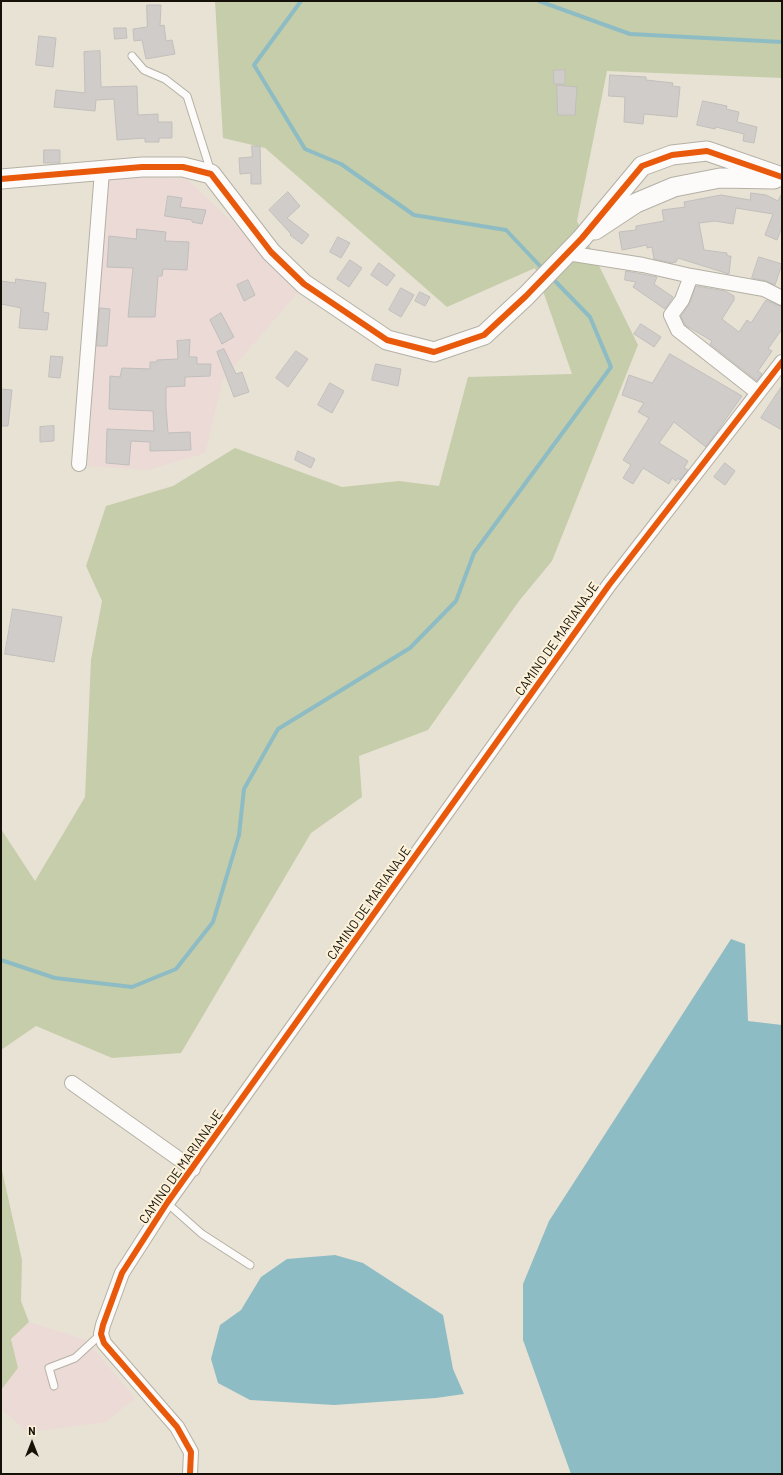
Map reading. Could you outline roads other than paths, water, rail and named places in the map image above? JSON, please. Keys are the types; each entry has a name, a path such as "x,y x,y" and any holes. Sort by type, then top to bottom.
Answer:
{"street":[{"path":"1,179 102,172 142,167 182,167 212,174 270,252 304,284 387,340 434,352 484,335 526,296 568,253 642,166 672,155 707,151 782,178"},
{"path":"79,464 102,172"},
{"path":"582,238 636,203 674,187 720,178 782,178"},
{"path":"568,253 643,265 691,276 764,289 782,298"},
{"path":"691,276 682,300 671,316 678,330 757,392"},
{"name":"CAMINO DE MARIANAJE","path":"101,1334 122,1273 167,1203 193,1169 609,585 757,392 782,362"},
{"path":"72,1082 193,1169"},
{"path":"101,1334 104,1343 122,1366 177,1427 191,1452 190,1474"}],"lane":[{"path":"132,56 144,70 165,79 187,96 212,174"},
{"path":"167,1203 202,1234 250,1265"},
{"path":"54,1386 49,1368 75,1358 101,1334"}],"water":[{"path":"731,939 745,944 748,1021 782,1025 782,1474 571,1474 523,1340 523,1284 549,1221"},
{"path":"335,1255 363,1263 443,1315 453,1369 464,1394 436,1398 334,1405 250,1400 218,1383 211,1359 220,1325 241,1310 261,1277 287,1259"}],"waterway":[{"path":"301,1 254,65 305,149 341,164 414,215 506,230 541,267"},
{"path":"539,1 630,34 782,42"},
{"path":"1,960 55,978 132,987 176,969 213,922 239,835 244,789 278,729 410,648 456,601 474,553 611,367 590,317 555,281"}]}
